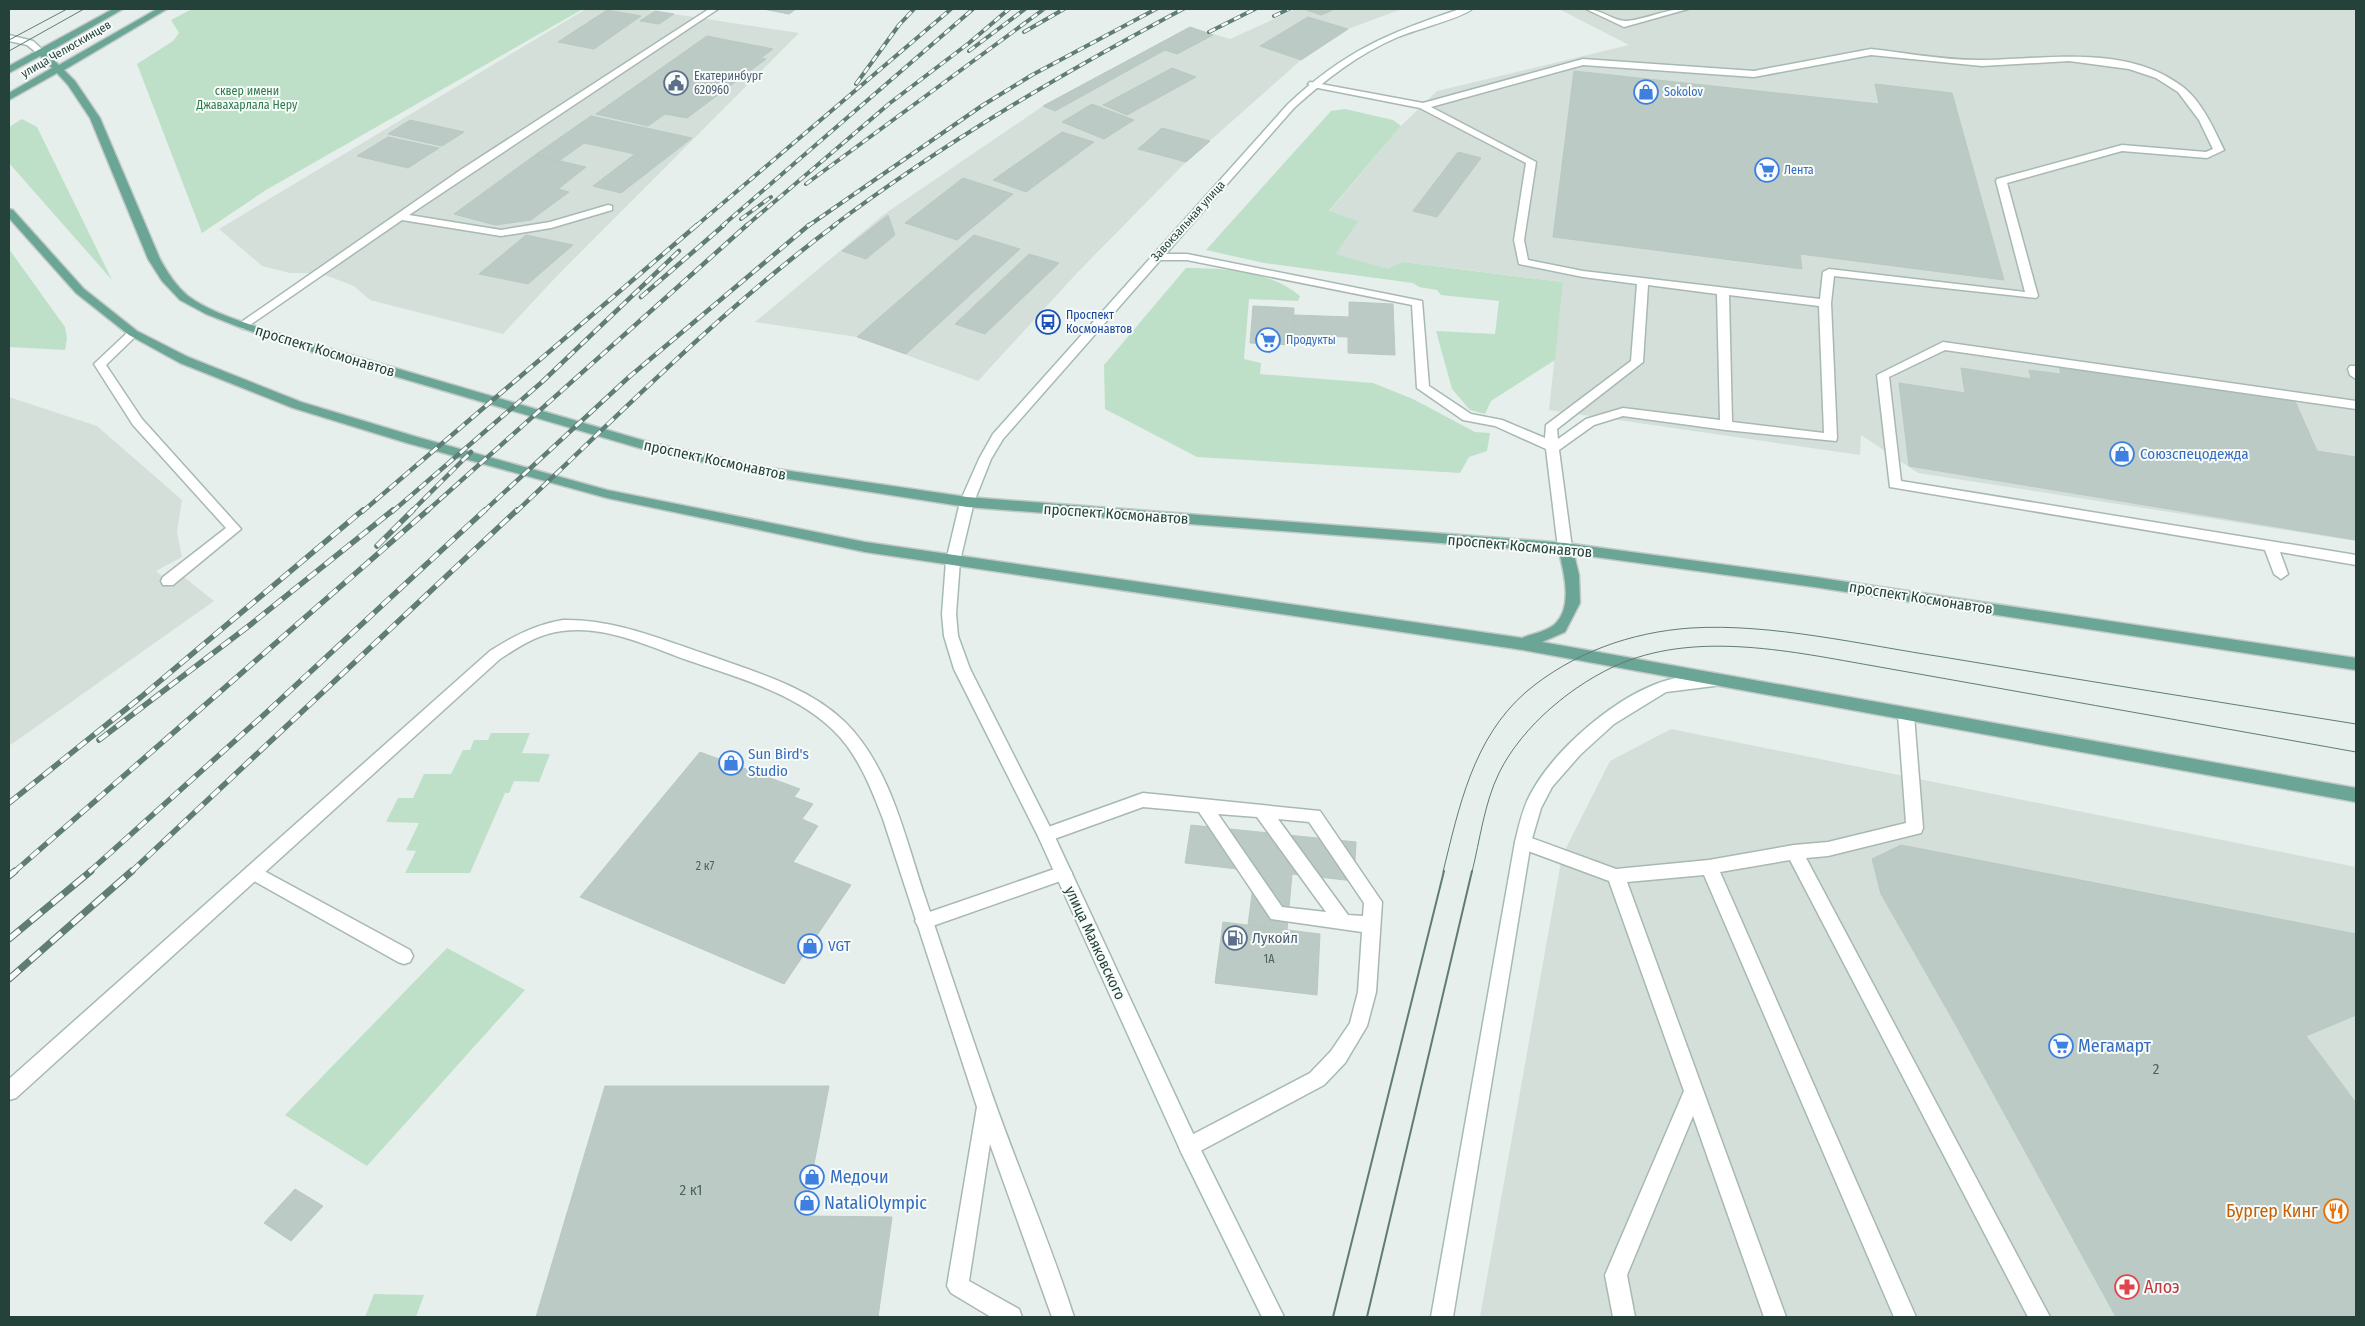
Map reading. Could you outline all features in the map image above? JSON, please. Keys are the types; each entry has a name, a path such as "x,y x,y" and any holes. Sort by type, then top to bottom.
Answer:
{"main road":[{"name":"улица Челюскинцев","path":"9,70 119,9"},
{"name":"улица Челюскинцев","path":"9,97 163,9"},
{"name":"проспект Космонавтов","path":"41,52 72,83 95,118 154,259 166,279 184,298 196,306 243,325 299,344 651,448 763,472 967,502 1565,548 1824,583 2356,664"},
{"path":"9,212 80,291 133,333 184,360 297,405 412,440 607,494 778,530 953,561 1523,644 1906,715 2356,795"},
{"path":"1523,644 1560,628 1573,602 1572,575 1565,548"}],"street":[{"path":"243,325 466,171 714,9"},
{"name":"Завокзальная улица","path":"953,561 967,502 985,459 998,436 1156,257 1313,84 1335,66 1367,46 1392,35 1468,9"},
{"path":"1590,9 1624,24 1684,9"},
{"path":"9,38 28,41 41,52"},
{"path":"1423,106 1583,62 1754,74 1871,52 1982,63 2069,58 2130,66 2159,76 2181,90 2204,119 2219,150 2207,155 2122,148 2001,181 2032,296 1829,272 1825,303 1831,438 1623,412 1590,422 1554,448"},
{"path":"1313,84 1423,106 1531,162 1519,240 1523,262 1582,274 1825,303"},
{"path":"401,217 501,233 551,225 608,208"},
{"path":"1156,257 1187,257 1418,303 1423,388 1467,417 1498,423 1554,448"},
{"path":"1565,548 1550,428 1637,362 1643,282"},
{"path":"1723,291 1726,426"},
{"path":"133,333 100,364 137,422 234,529 168,580"},
{"path":"2356,405 1943,346 1884,375 1895,484 2356,560"},
{"path":"2356,369 2354,369 2356,375"},
{"path":"2271,546 2281,574"},
{"name":"улица Маяковского","path":"953,561 949,614 951,636 962,669 1046,835 1189,1147 1273,1317"},
{"path":"9,1090 495,655 526,636 558,626 587,624 632,635 757,679 806,702 838,725 862,754 883,798 986,1106 1063,1317"},
{"path":"1442,1317 1523,842 1536,799 1568,756 1624,708 1660,688 1678,683 1719,680"},
{"path":"1523,842 1616,876 1709,867 1794,852 1828,849 1915,828 1906,715"},
{"path":"1046,835 1142,800 1314,816 1374,902 1365,1001 1358,1026 1338,1057 1317,1079 1189,1147"},
{"path":"1203,805 1277,914 1371,925"},
{"path":"1262,811 1343,922"},
{"path":"1794,852 2039,1317"},
{"path":"1709,867 1905,1317"},
{"path":"253,872 404,956"},
{"path":"924,921 1063,873"},
{"path":"1616,876 1775,1317"},
{"path":"1624,1317 1616,1275 1693,1092"},
{"path":"986,1106 958,1286 1011,1317"}],"shaded area":[{"path":"586,9 641,9 799,33 556,277 503,334 370,300 354,286 320,273 290,273 262,266 219,229"},
{"path":"1296,9 1402,9 1348,29 1301,60 1186,162 1078,272 978,381 857,337 755,322 883,215 1043,106 1190,27 1230,39"},
{"path":"1559,9 2356,9 2356,541 1918,473 1861,435 1860,455 1549,410 1563,282 1404,262 1388,270 1335,254 1357,221 1329,212 1401,126 1437,91 1629,45"},
{"path":"9,397 97,426 182,500 177,532 182,557 156,571 168,581 184,577 214,601 9,746"},
{"name":"Мегамарт","path":"1671,729 2356,867 2356,1317 1480,1317 1562,856 1610,761"}],"green space":[{"name":"сквер имени Джавахарлала Неру","path":"192,9 583,9 266,190 202,233 137,64 173,41 179,33 171,20"},
{"path":"1345,109 1393,120 1401,126 1329,211 1358,221 1336,254 1388,269 1403,262 1563,282 1555,360 1491,401 1485,414 1470,410 1452,389 1436,331 1495,334 1499,301 1441,295 1437,290 1419,287 1413,283 1264,263 1206,250 1331,111"},
{"path":"22,119 37,127 112,280 9,163 9,127"},
{"path":"9,249 65,327 67,339 65,350 9,347"},
{"path":"1186,268 1231,270 1261,276 1275,281 1300,296 1298,301 1249,299 1244,359 1261,363 1260,374 1373,383 1413,399 1475,432 1490,433 1487,451 1469,457 1460,473 1197,457 1105,409 1104,365"},
{"path":"491,733 530,733 522,753 550,754 539,782 514,781 509,793 505,793 470,873 405,873 416,851 406,850 419,823 386,822 398,798 413,798 424,774 451,774 463,750 470,750 474,740 488,740"},
{"path":"447,948 525,990 367,1166 285,1115"},
{"path":"374,1294 424,1295 416,1317 365,1317"}],"building":[{"path":"763,9 796,9 789,14"},
{"path":"1304,9 1335,9 1321,15"},
{"path":"607,10 641,16 594,49 558,42"},
{"path":"655,11 674,14 659,24 640,21"},
{"path":"1308,17 1348,29 1301,60 1260,46"},
{"path":"1190,27 1213,35 1177,54 1165,50 1055,111 1043,106"},
{"path":"707,36 773,49 761,58 766,59 687,118 665,114 648,126 596,114"},
{"path":"1172,68 1196,77 1127,115 1103,105"},
{"name":"Лента","path":"1574,71 1879,104 1875,84 1952,93 2004,280 1800,254 1802,269 1553,237"},
{"path":"1092,104 1134,120 1104,139 1062,122"},
{"path":"591,116 692,138 621,193 593,186 635,154 584,143 559,161 535,155"},
{"path":"410,120 464,132 442,146 388,134"},
{"path":"1162,128 1210,141 1186,162 1138,149"},
{"path":"1062,132 1094,142 1026,192 993,180"},
{"path":"388,137 439,148 408,168 357,156"},
{"path":"1458,152 1481,158 1437,217 1413,211"},
{"path":"535,155 586,167 558,189 569,192 531,220 495,225 454,214"},
{"path":"963,178 1013,194 957,240 905,223"},
{"path":"888,215 895,235 866,259 842,251"},
{"path":"526,235 573,245 528,284 479,274"},
{"path":"974,235 1020,249 906,354 857,337"},
{"path":"1029,254 1059,263 985,334 955,324"},
{"path":"1349,302 1393,304 1395,355 1348,353 1348,337 1293,335 1294,315 1349,317"},
{"path":"1253,306 1294,308 1292,345 1250,343"},
{"name":"Союзспецодежда","path":"2059,366 2295,401 2317,451 2356,457 2356,540 1909,466 1899,383 1965,393 1961,368 2031,379 2029,370 2061,374"},
{"path":"700,752 800,789 794,797 813,804 802,819 818,826 793,862 851,885 784,984 580,897"},
{"path":"1191,825 1356,842 1354,881 1292,874 1287,930 1248,925 1255,871 1185,863"},
{"path":"1901,845 2356,934 2356,1015 2306,1036 2356,1103 2356,1317 2116,1317 1953,1020 1881,894 1872,859"},
{"path":"1223,922 1320,934 1317,995 1215,983"},
{"path":"605,1086 829,1086 804,1216 892,1217 878,1317 536,1317"},
{"path":"295,1189 323,1206 291,1241 264,1223"}],"tram line":[{"path":"9,40 67,9"},
{"path":"9,51 84,9"},
{"path":"1443,872 1455,823 1471,775 1493,730 1508,710 1544,678 1583,656 1625,640 1669,630 1722,627 1817,636 2356,724"},
{"path":"1472,872 1486,810 1499,773 1521,739 1535,723 1568,694 1604,672 1622,663 1652,653 1683,648 1715,646 1780,650 2356,752"},
{"path":"1333,1317 1444,871"},
{"path":"1367,1317 1472,871"}],"railway":[{"path":"856,84 899,25 914,9"},
{"path":"696,226 951,9"},
{"path":"722,226 973,9"},
{"path":"746,226 890,103 969,43 1009,9"},
{"path":"969,51 1025,9"},
{"path":"806,184 1044,9"},
{"path":"1024,32 1064,9"},
{"path":"808,226 983,105 1032,75 1156,9"},
{"path":"833,226 960,138 1048,84 1183,9"},
{"path":"1209,32 1255,9"},
{"path":"1274,16 1289,9"},
{"path":"741,219 771,197"},
{"path":"362,512 697,225"},
{"path":"641,297 724,225"},
{"path":"426,512 747,225"},
{"path":"483,512 629,377 809,225"},
{"path":"516,512 671,364 751,292 835,225"},
{"path":"392,512 542,382 679,251"},
{"path":"377,546 471,452"},
{"path":"9,803 141,697 363,510"},
{"path":"99,740 250,625 393,510"},
{"path":"14,872 428,510"},
{"path":"89,872 267,712 485,510"},
{"path":"131,872 517,510"},
{"path":"9,876 15,871"},
{"path":"9,939 91,871"},
{"path":"9,979 132,871"}],"place":[{"name":"Екатеринбург 620960","path":"676,83"},
{"name":"Sokolov","path":"1646,92"},
{"name":"Лента","path":"1767,170"},
{"name":"Проспект Космонавтов","path":"1048,322"},
{"name":"Продукты","path":"1268,340"},
{"name":"Союзспецодежда","path":"2122,454"},
{"name":"Sun Bird's Studio","path":"731,763"},
{"name":"Лукойл","path":"1235,938"},
{"name":"VGT","path":"810,946"},
{"name":"Мегамарт","path":"2061,1046"},
{"name":"Медочи","path":"812,1177"},
{"name":"NataliOlympic","path":"807,1203"},
{"name":"Бургер Кинг","path":"2336,1211"},
{"name":"Алоэ","path":"2127,1287"}]}
